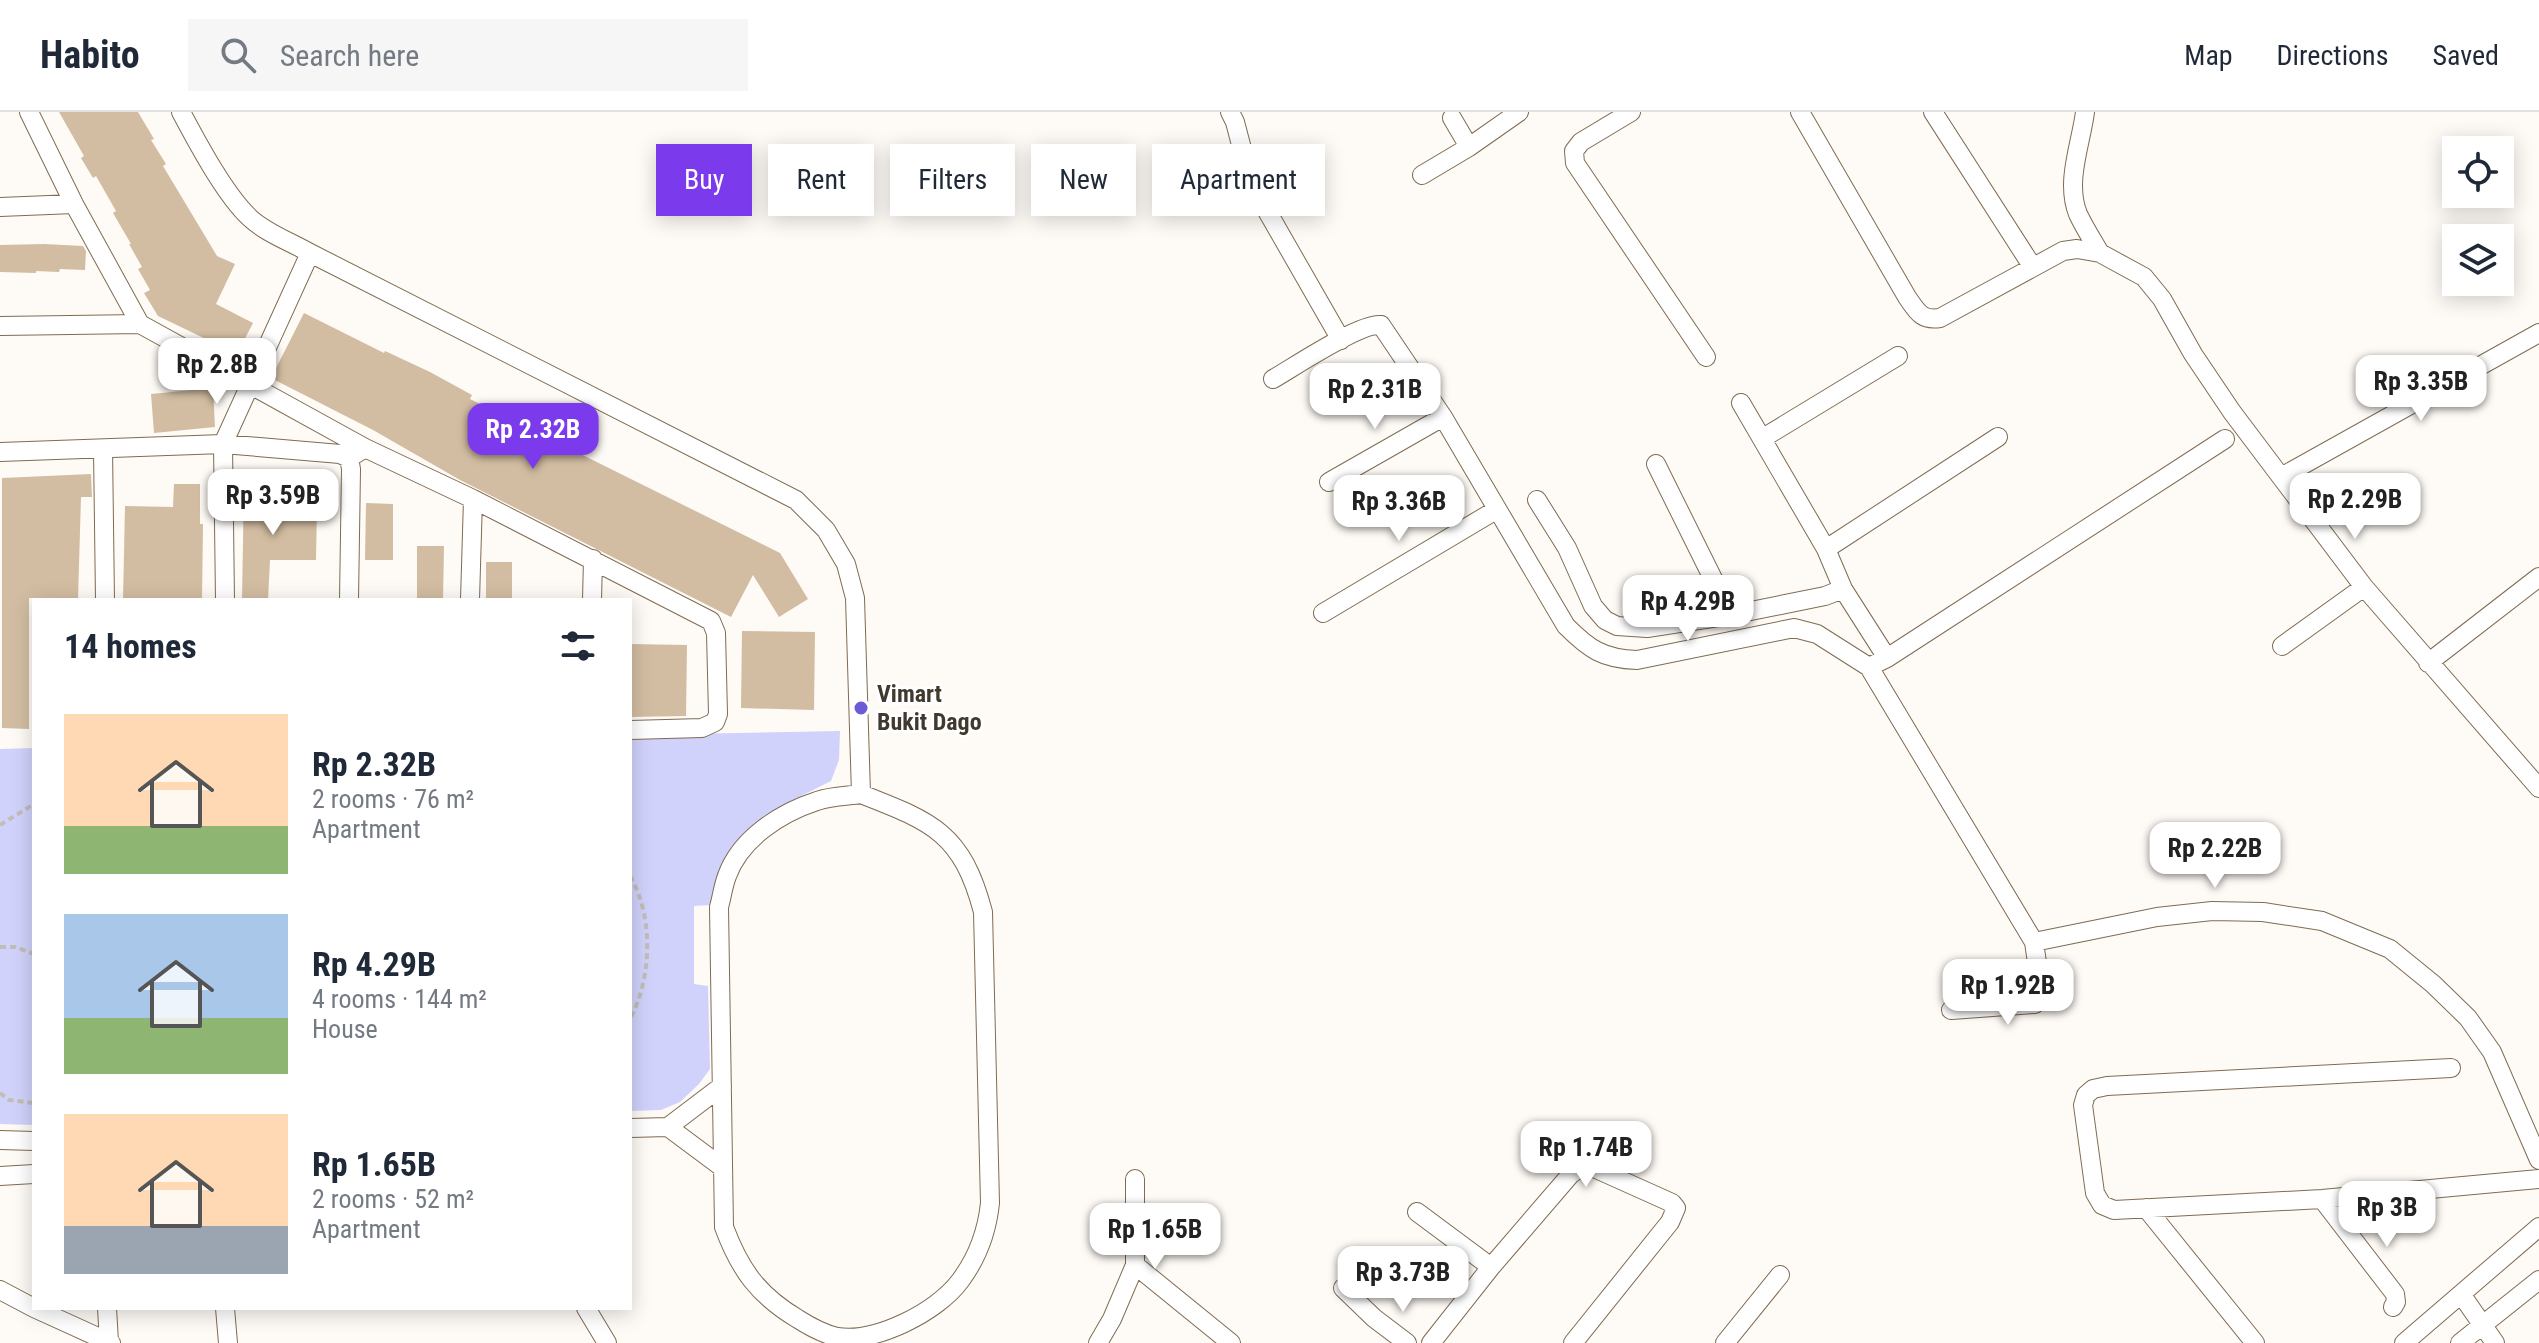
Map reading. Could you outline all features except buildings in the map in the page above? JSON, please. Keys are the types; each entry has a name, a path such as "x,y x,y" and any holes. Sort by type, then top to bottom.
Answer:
{"street":[{"path":"29,112 74,204 140,324"},
{"path":"181,112 245,213 263,228 796,500 826,530 846,564 855,598 861,794"},
{"path":"1230,112 1251,183 1341,340"},
{"path":"1422,175 1519,112"},
{"path":"1631,112 1581,142 1574,151 1575,163 1706,357"},
{"path":"1800,112 1907,297 1923,318 1940,318 2063,251 2077,249 2100,253 2144,277 2162,299 2193,354 2364,587 2539,788"},
{"path":"1933,112 2032,266"},
{"path":"2085,112 2074,168 2075,197 2078,214 2100,253"},
{"path":"1452,118 1469,147"},
{"path":"0,207 74,204"},
{"path":"225,598 223,444 310,253"},
{"path":"0,326 140,324 249,386 357,453 473,499 706,617 716,633 718,714 715,722 702,728 632,730"},
{"path":"1273,379 1341,340 1373,324 1381,325 1443,417 1566,626 1587,647 1615,660 1637,660 1794,628 1817,634 1869,667 2034,942 2040,1001 2035,1004 1951,1010"},
{"path":"2281,477 2539,333"},
{"path":"1763,438 1898,356"},
{"path":"1741,403 1826,549 1843,589 1887,658"},
{"path":"1329,482 1443,417"},
{"path":"1826,549 1998,437"},
{"path":"1869,667 2225,439"},
{"path":"0,452 223,444 357,453"},
{"path":"103,449 105,598"},
{"path":"349,598 351,469 357,453"},
{"path":"1656,464 1731,615"},
{"path":"470,598 473,499"},
{"path":"1537,500 1567,548 1593,606 1605,620 1617,626 1647,628 1731,615 1825,596 1843,589"},
{"path":"1323,613 1496,510"},
{"path":"592,598 593,559"},
{"path":"2428,663 2539,577"},
{"path":"2282,646 2364,587"},
{"path":"861,794 916,815 945,836 962,857 983,912 990,1203 987,1230 959,1283 937,1303 889,1331 861,1340 837,1337 809,1326 777,1306 752,1283 734,1255 724,1227 722,1086 719,907 727,875 742,848 777,820 819,800 861,794"},
{"path":"2034,942 2157,917 2224,911 2263,912 2322,921 2390,949 2468,1018 2492,1052 2539,1160"},
{"path":"2451,1068 2093,1089 2086,1095 2083,1105 2095,1193 2102,1205 2114,1210 2322,1199 2539,1179"},
{"path":"632,1128 668,1127 722,1086"},
{"path":"668,1127 723,1168"},
{"path":"0,1140 32,1141"},
{"path":"1431,1343 1491,1267 1578,1168 1594,1168 1672,1203 1676,1208 1670,1222 1573,1343"},
{"path":"0,1176 32,1174"},
{"path":"1098,1343 1135,1265 1135,1179"},
{"path":"2322,1199 2395,1294 2393,1307"},
{"path":"2146,1208 2255,1343"},
{"path":"1417,1212 1491,1267"},
{"path":"2404,1343 2539,1227"},
{"path":"1135,1265 1231,1343"},
{"path":"1725,1343 1780,1275"},
{"path":"2460,1343 2539,1280"},
{"path":"1343,1288 1374,1318 1407,1343"},
{"path":"0,1290 32,1307"},
{"path":"2461,1294 2495,1343"},
{"path":"38,1310 110,1342 107,1310"},
{"path":"225,1310 228,1343"},
{"path":"587,1310 607,1343"}],"path":[{"path":"0,825 32,805"},
{"path":"632,881 641,901 647,955 644,981 632,1016"},
{"path":"0,947 15,947 32,953"},
{"path":"0,1093 9,1100 32,1103"}],"shaded area":[{"path":"840,731 839,760 831,781 785,804 756,824 711,905 694,906 694,984 708,986 710,1069 680,1102 661,1110 632,1111 632,735"},
{"path":"32,748 32,1125 0,1124 0,749"}],"place":[{"name":"Vimart Bukit Dago","path":"861,708"}]}
